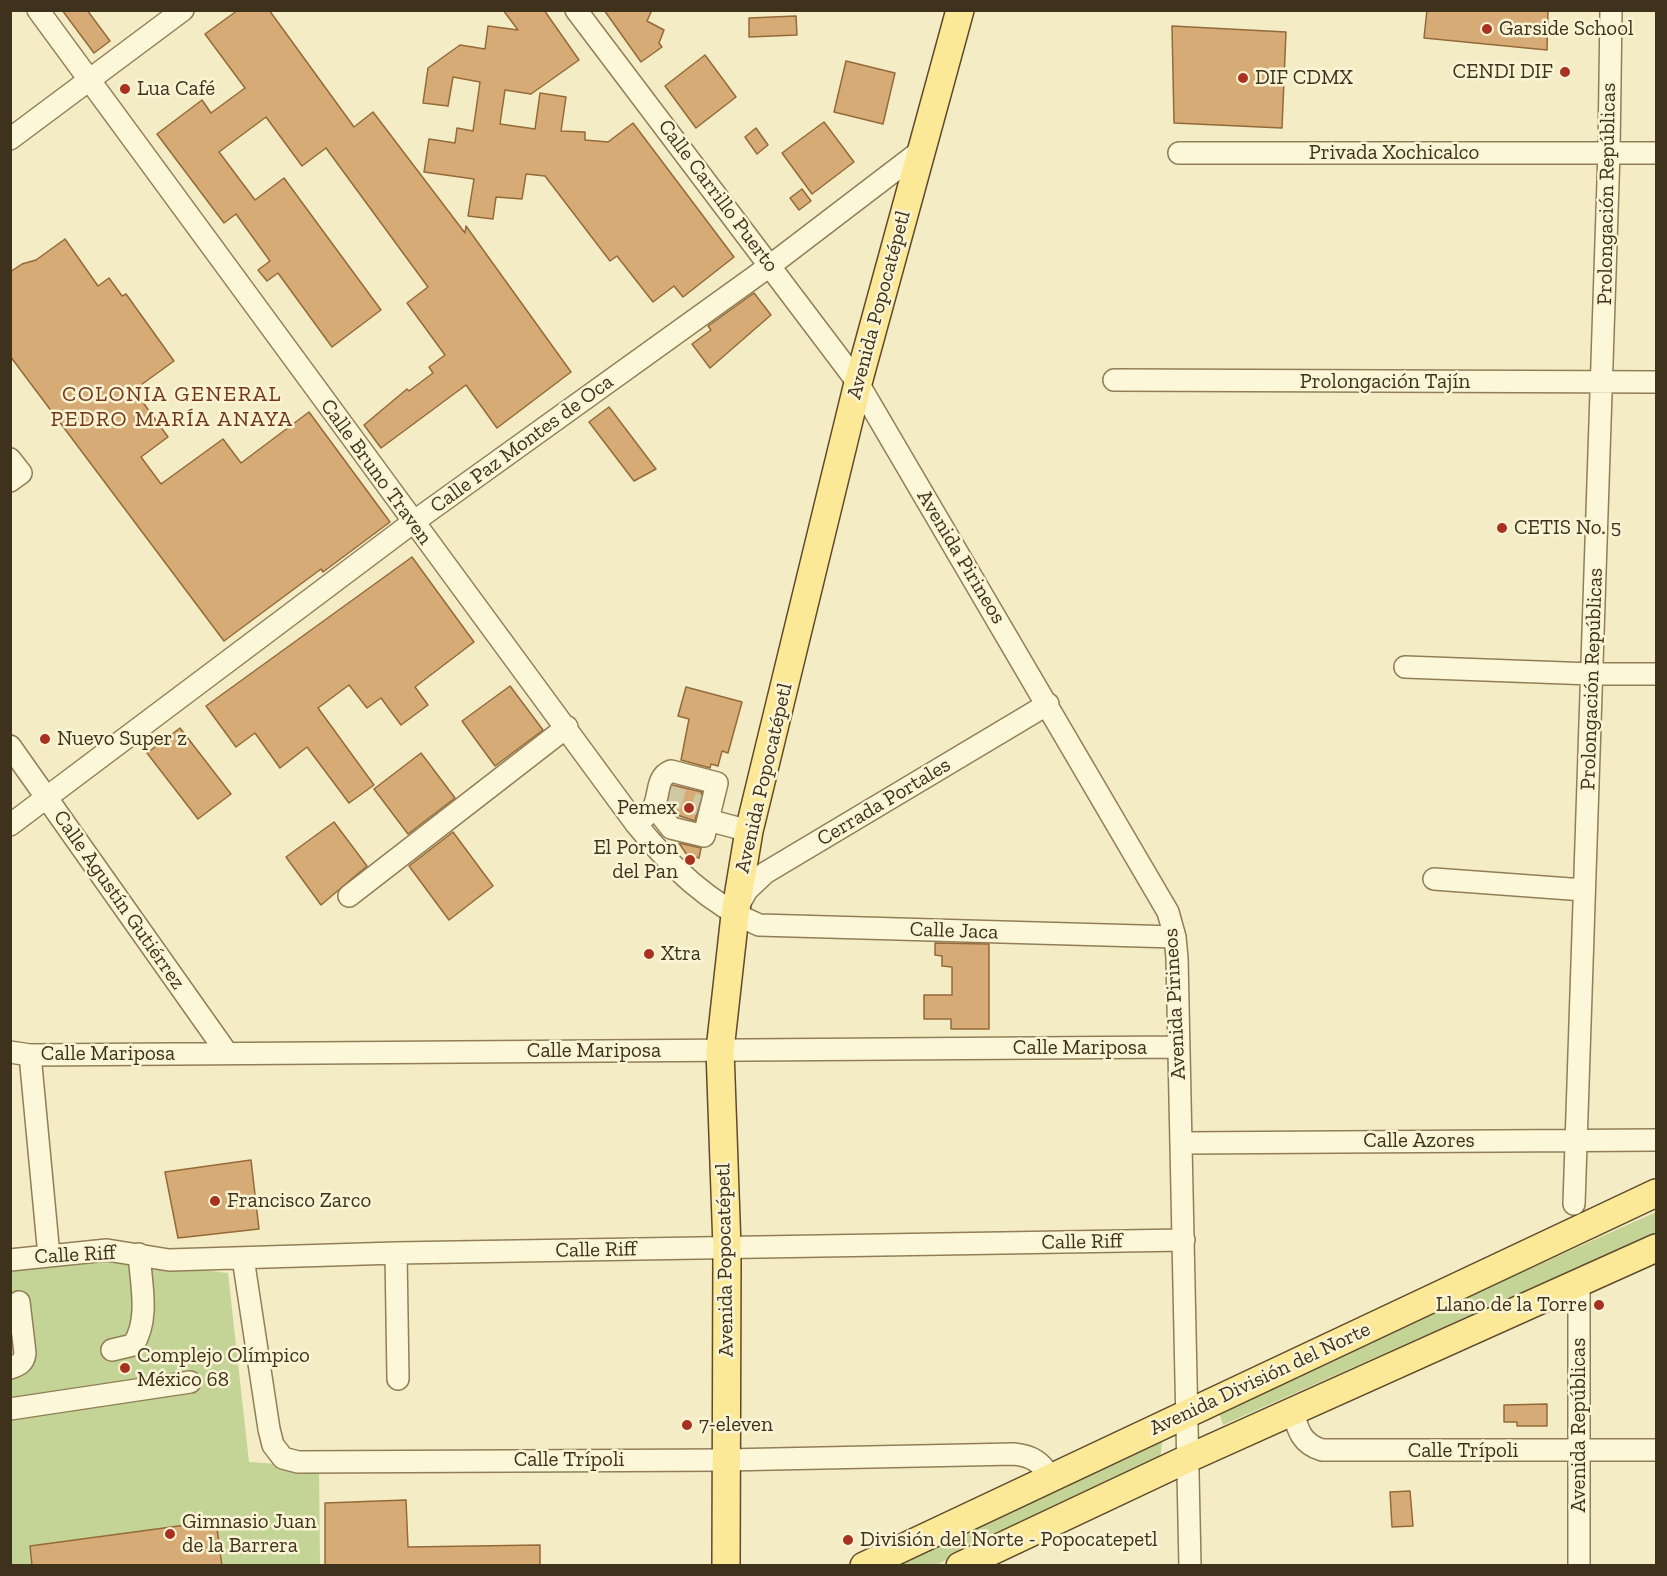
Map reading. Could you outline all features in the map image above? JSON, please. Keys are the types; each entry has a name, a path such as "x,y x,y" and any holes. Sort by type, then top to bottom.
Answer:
{"main road":[{"name":"Avenida Popocatépetl","path":"726,1566 727,1248 720,1050 735,915 749,831 858,383 919,152 960,10"},
{"name":"Avenida División del Norte","path":"864,1566 1656,1193"},
{"name":"Avenida División del Norte","path":"960,1566 1189,1458 1656,1248"}],"street":[{"name":"Calle Bruno Traven","path":"38,10 412,523 567,728 636,824 682,874 735,915"},
{"path":"10,139 183,10"},
{"name":"Calle Carrillo Puerto","path":"576,10 771,264 858,383"},
{"name":"Prolongación Repúblicas","path":"1574,1204 1602,383 1611,10"},
{"name":"Calle Paz Montes de Oca","path":"10,825 48,799 412,523 771,264 919,152"},
{"name":"Privada Xochicalco","path":"1179,153 1656,153"},
{"name":"Prolongación Tajín","path":"1114,380 1656,382"},
{"name":"Avenida Pirineos","path":"858,383 1168,912 1175,937 1182,1143 1190,1566"},
{"path":"1405,667 1592,675 1656,674"},
{"name":"Cerrada Portales","path":"735,915 747,890 765,873 1048,704"},
{"path":"348,896 567,728"},
{"name":"Calle Agustín Gutiérrez","path":"10,746 227,1053"},
{"path":"636,824 660,791 663,775 671,771 717,783 704,836 671,828 660,791"},
{"path":"660,791 678,812"},
{"path":"708,820 749,831"},
{"path":"1434,879 1584,890"},
{"name":"Calle Jaca","path":"735,915 759,925 1175,937"},
{"name":"Calle Mariposa","path":"20,1053 1178,1047"},
{"path":"20,1053 49,1256"},
{"name":"Calle Azores","path":"1182,1143 1656,1140"},
{"name":"Calle Riff","path":"10,1260 107,1250 170,1260 396,1253 1184,1240"},
{"path":"396,1253 398,1379"},
{"path":"112,1350 133,1345 140,1336 143,1321 139,1254"},
{"name":"Calle Trípoli","path":"243,1258 269,1429 273,1445 283,1458 298,1462 726,1460 1014,1454 1030,1456 1041,1463 1051,1477"},
{"name":"Avenida Repúblicas","path":"1579,1284 1579,1566"},
{"path":"10,1368 19,1366 24,1360 20,1302"},
{"path":"10,1409 190,1382"},
{"name":"Calle Trípoli","path":"1293,1412 1303,1440 1310,1446 1322,1449 1579,1452 1656,1450"}],"green space":[{"path":"1656,1212 1656,1233 1223,1425 1218,1409"},
{"name":"Complejo Olímpico México 68","path":"104,1259 228,1273 249,1462 319,1467 320,1565 11,1565 10,1269"},
{"path":"1163,1437 1160,1459 936,1565 889,1566"}],"building":[{"path":"62,10 87,10 110,41 94,53"},
{"path":"238,10 269,10 354,127 373,112 465,233 466,226 571,372 497,428 466,385 381,448 364,425 407,389 409,391 433,373 429,367 445,355 407,303 428,287 326,148 302,166 266,117 219,152 255,200 284,178 381,310 332,347 278,273 267,281 258,270 270,261 236,214 224,223 157,134 202,100 211,113 245,88 205,34"},
{"path":"503,10 544,10 579,60 531,94 505,90 500,124 535,129 540,93 566,97 561,131 585,132 585,140 608,142 633,123 734,257 683,297 674,286 653,302 617,256 610,261 545,176 526,174 522,199 496,197 493,219 468,216 474,179 424,172 429,139 455,143 457,128 473,131 480,82 453,77 448,106 423,103 428,68 460,45 485,49 488,26 518,30"},
{"path":"604,10 652,10 647,21 664,30 659,43 662,47 641,62"},
{"name":"Garside School","path":"1427,10 1548,10 1547,50 1424,38"},
{"path":"796,16 797,35 749,37 749,18"},
{"path":"1172,26 1286,32 1282,128 1174,123"},
{"path":"705,55 736,97 696,128 665,86"},
{"path":"846,61 895,73 883,124 834,112"},
{"path":"824,122 854,162 812,194 782,153"},
{"path":"756,128 768,145 757,154 745,137"},
{"path":"802,189 811,201 799,210 790,198"},
{"path":"65,239 98,286 109,278 122,296 126,294 174,361 134,390 168,437 141,457 161,484 223,439 241,463 309,412 390,522 323,572 321,569 224,641 10,356 10,272 22,264 36,260"},
{"path":"754,293 771,315 710,368 692,344 711,330 708,326"},
{"path":"609,407 656,469 634,481 589,422"},
{"path":"412,557 474,642 415,687 428,705 401,725 381,698 367,708 349,685 318,708 374,785 349,803 307,747 280,768 255,733 236,747 206,706"},
{"path":"510,686 543,730 495,766 462,721"},
{"path":"686,687 742,702 728,753 722,751 718,766 711,764 710,768 681,760 689,719 678,716"},
{"path":"180,728 231,794 198,819 147,753"},
{"path":"421,753 455,798 408,834 374,789"},
{"name":"Pemex","path":"673,785 702,792 695,821 677,815 680,801 669,799"},
{"path":"334,822 367,866 321,905 286,857"},
{"path":"453,832 493,886 449,920 409,866"},
{"path":"679,843 701,848 699,858 687,855"},
{"path":"935,943 989,944 989,1029 951,1029 951,1019 924,1019 924,995 952,995 952,967 942,966 942,956 935,955"},
{"path":"251,1160 259,1229 178,1238 165,1172"},
{"path":"1547,1404 1547,1426 1517,1426 1517,1422 1504,1422 1504,1405"},
{"path":"1410,1491 1413,1526 1392,1527 1390,1492"},
{"path":"406,1500 408,1547 540,1545 540,1566 325,1566 325,1503"},
{"name":"Gimnasio Juan de la Barrera","path":"216,1521 222,1566 32,1566 30,1546"}],"tunnel":[{"path":"663,794 699,805"}],"place":[{"name":"Garside School","path":"1487,29"},
{"name":"CENDI DIF","path":"1565,72"},
{"name":"DIF CDMX","path":"1243,78"},
{"name":"Lua Café","path":"125,89"},
{"name":"CETIS No. 5","path":"1502,528"},
{"name":"Nuevo Super z","path":"45,739"},
{"name":"Pemex","path":"689,808"},
{"name":"El Porton del Pan","path":"690,860"},
{"name":"Xtra","path":"649,954"},
{"name":"Francisco Zarco","path":"215,1201"},
{"name":"Llano de la Torre","path":"1599,1305"},
{"name":"Complejo Olímpico México 68","path":"125,1368"},
{"name":"7-eleven","path":"687,1425"},
{"name":"Gimnasio Juan de la Barrera","path":"170,1534"},
{"name":"División del Norte - Popocatepetl","path":"848,1540"}],"district":[{"name":"COLONIA GENERAL PEDRO MARÍA ANAYA","path":"172,408"}]}
